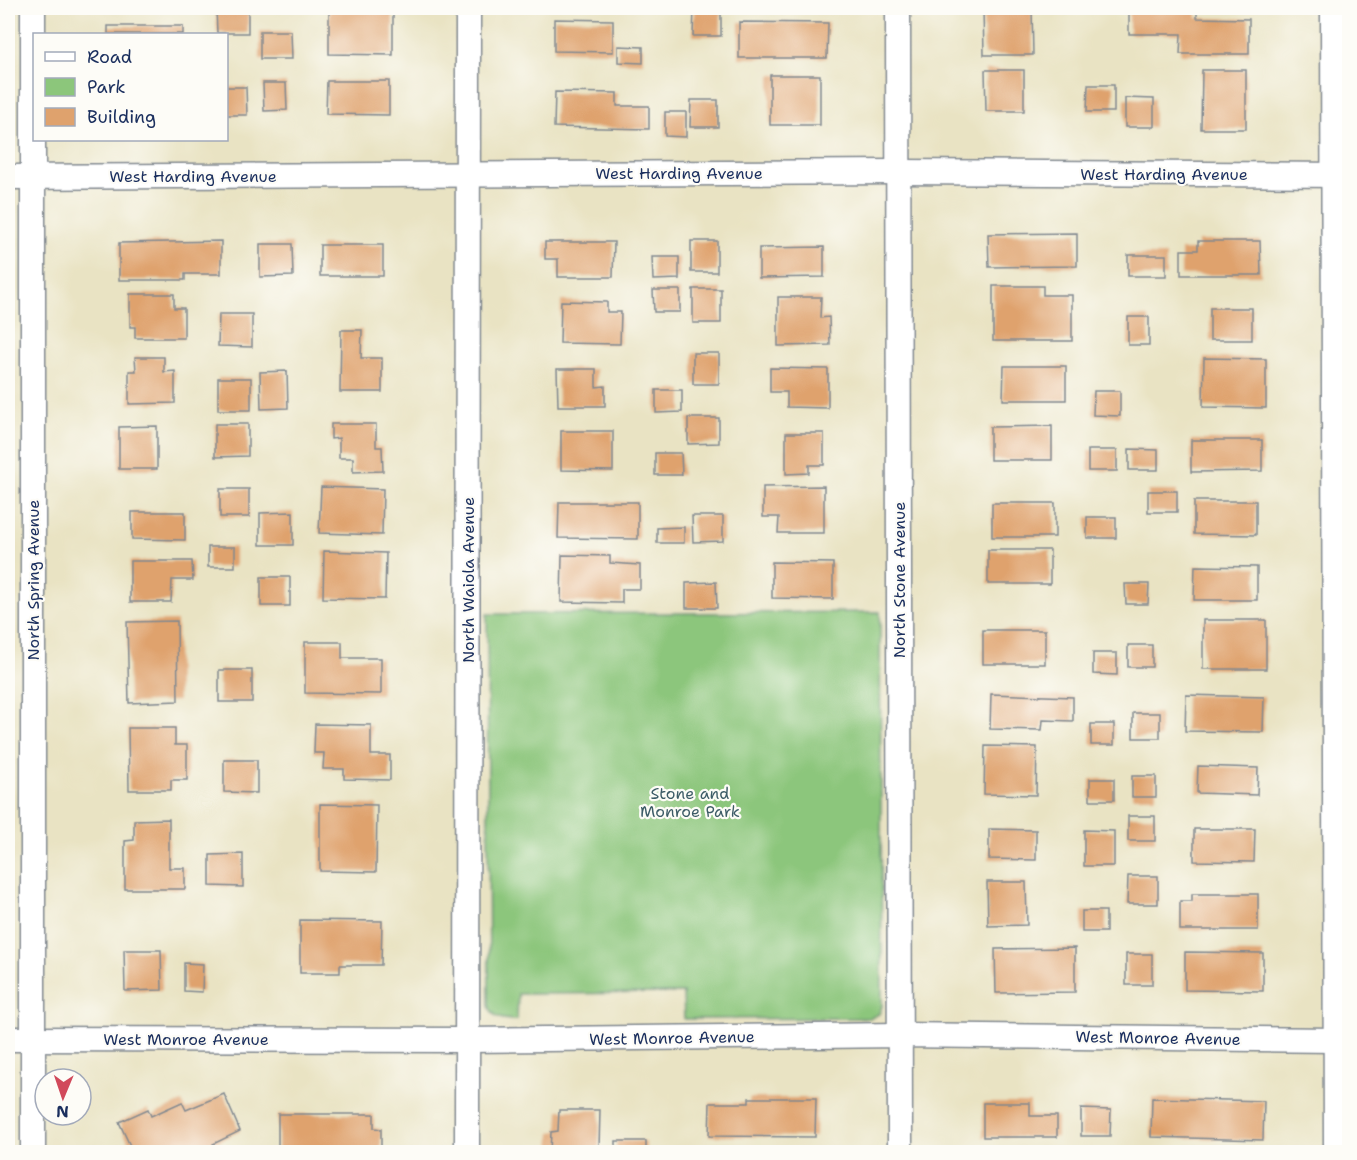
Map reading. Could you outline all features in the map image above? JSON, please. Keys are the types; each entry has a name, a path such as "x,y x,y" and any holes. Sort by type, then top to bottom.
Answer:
{"street":[{"name":"North Spring Avenue","path":"33,8 33,1152"},
{"name":"North Waiola Avenue","path":"467,1152 468,8"},
{"name":"North Stone Avenue","path":"898,8 900,1152"},
{"path":"1333,8 1341,175 1336,1152"},
{"name":"West Harding Avenue","path":"8,177 898,172 1341,175"},
{"name":"West Monroe Avenue","path":"8,1039 467,1040 900,1035 1336,1040"}],"green space":[{"name":"Stone and Monroe Park","path":"880,612 882,1006 879,1014 871,1018 684,1019 683,993 518,994 517,1020 497,1017 489,1006 487,614"}],"building":[{"path":"216,8 248,8 248,33 217,33"},
{"path":"694,8 721,9 721,36 693,36"},
{"path":"983,8 1032,8 1033,55 984,55"},
{"path":"329,10 393,10 393,55 329,54"},
{"path":"1129,10 1197,10 1197,18 1249,19 1249,54 1180,54 1181,34 1129,34"},
{"path":"554,19 613,20 613,52 554,51"},
{"path":"739,22 828,23 827,58 739,58"},
{"path":"108,26 183,26 183,33 108,33"},
{"path":"260,31 291,31 292,59 260,59"},
{"path":"618,46 643,47 643,63 618,62"},
{"path":"985,70 1024,70 1024,111 986,111"},
{"path":"1202,70 1246,70 1246,129 1201,129"},
{"path":"770,75 820,75 820,125 770,125"},
{"path":"327,81 389,81 389,115 326,114"},
{"path":"263,83 286,83 287,110 264,111"},
{"path":"1088,85 1114,85 1114,112 1087,112"},
{"path":"228,87 246,87 247,115 228,115"},
{"path":"555,92 617,93 617,106 649,106 649,129 554,127"},
{"path":"1125,98 1154,99 1154,127 1125,127"},
{"path":"691,100 718,100 718,127 690,127"},
{"path":"665,112 686,112 686,137 665,136"},
{"path":"1077,233 1077,266 989,267 988,234"},
{"path":"221,241 221,274 185,274 185,280 119,280 119,243"},
{"path":"691,241 717,241 717,272 691,272"},
{"path":"1198,241 1260,241 1261,275 1181,275 1181,250 1198,250"},
{"path":"545,242 614,242 613,277 558,277 558,259 545,259"},
{"path":"260,244 292,244 293,276 260,277"},
{"path":"320,245 383,245 383,276 320,276"},
{"path":"824,247 824,277 759,278 759,248"},
{"path":"1128,255 1166,255 1166,276 1128,276"},
{"path":"652,257 679,257 679,279 653,280"},
{"path":"993,286 1043,286 1043,295 1072,295 1072,341 993,341"},
{"path":"693,289 721,289 721,323 693,323"},
{"path":"653,290 680,290 680,312 654,312"},
{"path":"130,294 174,294 174,308 184,308 184,338 135,338 135,327 130,327"},
{"path":"778,297 821,297 820,318 829,317 830,345 778,346"},
{"path":"561,301 607,302 607,312 621,312 620,344 560,343"},
{"path":"1210,308 1252,308 1252,340 1210,340"},
{"path":"219,314 252,314 252,347 218,346"},
{"path":"1128,317 1149,317 1149,345 1128,345"},
{"path":"341,330 362,330 361,358 382,358 382,392 340,392"},
{"path":"693,353 719,353 719,384 693,384"},
{"path":"135,357 164,357 164,372 175,371 175,403 129,404 129,371 136,371"},
{"path":"1204,358 1266,359 1266,408 1203,407"},
{"path":"1004,366 1066,366 1066,400 1003,400"},
{"path":"770,368 828,369 828,408 787,407 787,392 770,392"},
{"path":"557,369 596,369 596,387 605,386 605,406 558,406"},
{"path":"287,371 288,408 261,409 260,372"},
{"path":"218,378 251,378 251,410 218,410"},
{"path":"656,390 682,390 682,412 656,413"},
{"path":"1094,391 1120,391 1120,416 1093,415"},
{"path":"688,418 719,418 719,443 688,444"},
{"path":"215,424 248,424 248,456 215,457"},
{"path":"331,424 376,424 376,447 382,447 383,471 353,472 353,458 339,458 339,438 331,439"},
{"path":"157,426 157,469 119,469 119,427"},
{"path":"1052,426 1052,460 990,460 990,427"},
{"path":"561,431 613,431 613,471 561,470"},
{"path":"786,433 824,433 824,465 809,465 809,473 786,474"},
{"path":"1191,440 1262,440 1262,471 1191,472"},
{"path":"1129,449 1158,450 1158,470 1129,470"},
{"path":"1088,450 1117,450 1117,471 1088,471"},
{"path":"655,453 681,453 682,475 655,475"},
{"path":"824,486 824,533 778,533 779,517 763,517 763,487"},
{"path":"321,487 383,489 382,535 319,533"},
{"path":"220,489 249,489 249,517 220,517"},
{"path":"1148,491 1177,491 1177,512 1148,512"},
{"path":"1194,501 1256,501 1256,535 1194,534"},
{"path":"559,502 638,502 638,539 558,538"},
{"path":"992,503 1055,503 1055,537 992,537"},
{"path":"132,512 185,512 185,540 132,539"},
{"path":"293,512 293,545 260,545 260,513"},
{"path":"692,516 723,516 723,541 693,542"},
{"path":"1087,517 1116,517 1116,538 1087,538"},
{"path":"684,527 684,543 657,543 657,528"},
{"path":"208,547 235,547 235,567 208,567"},
{"path":"988,550 1050,550 1050,584 988,584"},
{"path":"324,551 386,553 385,599 323,598"},
{"path":"562,555 610,556 610,563 640,565 640,589 622,589 622,603 561,602"},
{"path":"130,561 192,561 193,580 172,580 171,602 130,602"},
{"path":"772,562 833,563 833,599 772,598"},
{"path":"1195,566 1257,567 1257,600 1194,600"},
{"path":"261,577 290,577 290,606 261,606"},
{"path":"716,582 717,608 686,608 686,583"},
{"path":"1125,584 1149,584 1148,604 1126,604"},
{"path":"1203,620 1266,620 1266,669 1203,669"},
{"path":"177,621 178,701 129,703 127,622"},
{"path":"983,630 1045,630 1045,664 983,664"},
{"path":"305,642 342,642 342,658 381,658 381,694 305,693"},
{"path":"1128,645 1152,645 1152,667 1128,667"},
{"path":"1093,653 1117,653 1117,675 1093,674"},
{"path":"219,670 252,670 252,702 219,702"},
{"path":"991,694 1073,697 1073,721 1043,720 1042,730 990,729"},
{"path":"1186,695 1264,697 1263,732 1185,731"},
{"path":"1133,713 1160,713 1160,738 1133,738"},
{"path":"315,724 371,725 371,755 390,755 390,780 344,779 344,769 323,769 324,753 314,753"},
{"path":"1091,724 1114,724 1114,745 1091,745"},
{"path":"128,728 175,728 175,745 187,745 187,780 171,780 171,790 129,790"},
{"path":"985,746 1037,747 1036,795 984,794"},
{"path":"224,760 257,760 257,793 224,792"},
{"path":"1198,766 1258,768 1257,795 1197,793"},
{"path":"1132,776 1156,776 1156,797 1132,797"},
{"path":"1090,779 1114,779 1114,800 1090,800"},
{"path":"320,804 377,805 376,872 320,871"},
{"path":"1128,816 1155,816 1155,841 1128,841"},
{"path":"169,819 169,868 185,868 185,889 125,889 125,841 134,840 134,820"},
{"path":"989,829 1036,830 1036,860 989,859"},
{"path":"1194,829 1255,829 1254,862 1194,861"},
{"path":"1084,830 1114,831 1114,866 1084,866"},
{"path":"243,854 243,887 210,886 210,855"},
{"path":"1128,876 1158,876 1158,904 1127,904"},
{"path":"987,882 1026,882 1027,925 988,926"},
{"path":"1192,894 1258,894 1258,930 1180,930 1180,901 1192,901"},
{"path":"1082,911 1106,911 1106,932 1082,932"},
{"path":"300,920 382,921 381,965 340,965 340,973 300,973"},
{"path":"1075,948 1075,992 996,993 995,949"},
{"path":"124,950 161,950 162,990 125,991"},
{"path":"1185,952 1263,953 1263,991 1185,990"},
{"path":"1126,954 1152,954 1152,985 1126,985"},
{"path":"184,963 203,964 202,992 184,991"},
{"path":"224,1094 240,1131 213,1144 217,1152 195,1152 194,1150 133,1152 119,1122 148,1109 151,1116 182,1102 186,1110"},
{"path":"749,1098 816,1098 815,1137 709,1136 710,1103 749,1103"},
{"path":"1152,1098 1264,1101 1263,1140 1151,1137"},
{"path":"983,1103 1030,1103 1030,1116 1057,1116 1057,1137 983,1137"},
{"path":"1081,1109 1111,1110 1110,1136 1081,1136"},
{"path":"559,1110 600,1110 599,1149 616,1149 616,1141 646,1141 646,1152 550,1152 551,1132 558,1131"},
{"path":"278,1114 374,1114 374,1128 381,1129 381,1152 278,1152"}]}
